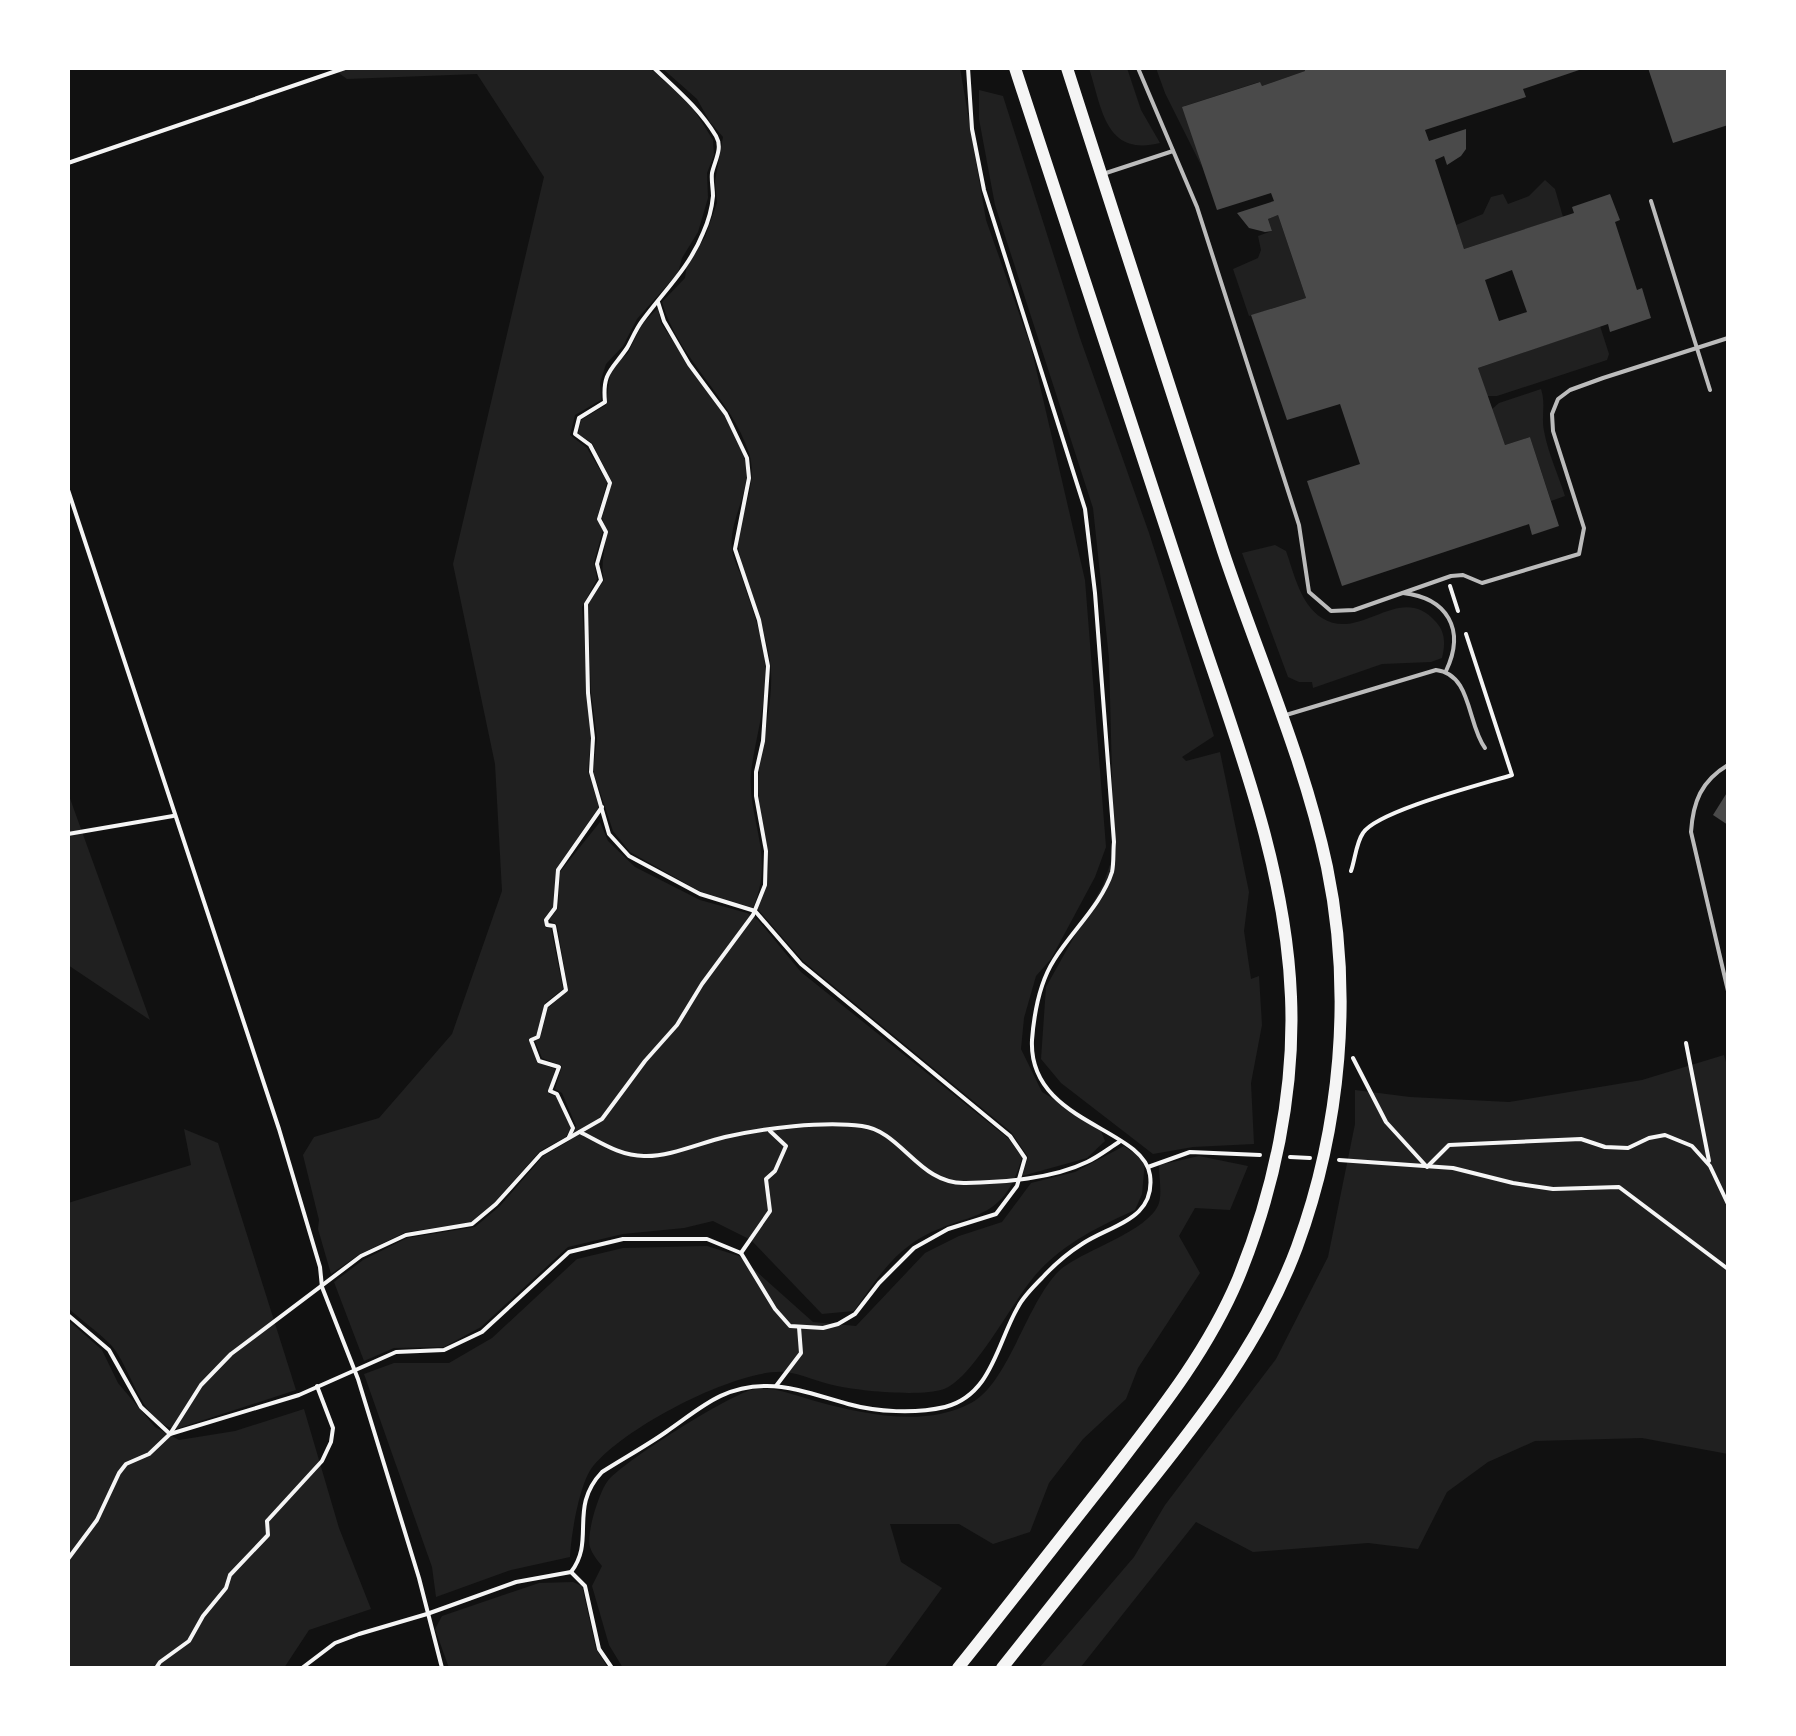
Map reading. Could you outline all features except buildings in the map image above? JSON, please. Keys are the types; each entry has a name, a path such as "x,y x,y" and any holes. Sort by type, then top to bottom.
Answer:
{"main road":[{"path":"958,1668 1176,1392 1210,1334 1237,1282 1262,1211 1283,1120 1290,1062 1291,996 1285,936 1256,805 1015,68"},
{"path":"1002,1668 1186,1437 1241,1359 1297,1247 1313,1196 1333,1103 1342,988 1327,866 1067,68"}],"lane":[{"path":"1138,68 1197,207 1299,525 1309,592 1331,611 1341,612 1450,576 1463,575 1482,583 1579,554 1584,528 1553,431 1552,414 1558,399 1570,390 1728,338"},
{"path":"1101,174 1175,150"},
{"path":"1651,200 1710,390"},
{"path":"1402,593 1422,595 1443,608 1454,641 1446,671"},
{"path":"1281,716 1436,670 1446,671 1461,686 1485,748"},
{"path":"1728,765 1701,788 1692,806 1691,832 1728,991"}],"path":[{"path":"68,162 344,68"},
{"path":"170,1434 299,1395 396,1352 444,1350 482,1332 569,1252 622,1238 707,1239 740,1254 790,1326 823,1328 855,1314 878,1282 914,1248 948,1229 996,1214 1017,1186 1025,1158 1010,1136 801,964 755,910 700,894 629,856 610,834 591,772 593,738 586,604 601,580 597,564 606,532 599,518 610,483 590,445 576,434 579,418 605,402 609,367 626,350 640,323 682,275 685,262 703,235 713,198 711,176 719,154 718,138 703,121 694,102 654,68"},
{"path":"571,1572 582,1552 582,1506 593,1481 711,1399 748,1388 776,1386 852,1406 887,1410 956,1404 979,1386 989,1372 1018,1306 1042,1277 1085,1242 1130,1221 1141,1211 1149,1190 1148,1167 1136,1152 1064,1107 1048,1088 1034,1055 1032,1040 1039,998 1051,964 1104,889 1112,871 1114,842 1085,509 984,190 969,103 968,68"},
{"path":"68,1560 97,1520 126,1464 149,1454 170,1434 202,1385 231,1354 361,1256 406,1235 472,1224 496,1204 541,1154 602,1119 677,1025 755,910 765,884 766,850 756,796 756,772 763,741 768,666 759,620 735,548 749,478 747,458 726,414 664,321 658,302"},
{"path":"68,490 279,1129 320,1268 322,1288 354,1368 419,1578 442,1668"},
{"path":"1351,871 1361,835 1370,826 1392,814 1512,775 1449,584"},
{"path":"568,1138 573,1128 558,1094 550,1091 559,1066 539,1061 531,1040 538,1037 546,1006 566,990 554,926 546,920 555,908 558,870 602,807"},
{"path":"68,834 173,816"},
{"path":"1686,1043 1710,1166 1728,1204"},
{"path":"1350,1054 1359,1063 1386,1122 1427,1167"},
{"path":"580,1132 620,1153 646,1157 740,1134 864,1126 881,1132 940,1179 960,1184 1019,1178 1086,1162 1119,1142"},
{"path":"740,1254 770,1210 766,1179 775,1171 786,1146 770,1130"},
{"path":"1427,1167 1449,1145 1581,1138 1605,1147 1628,1148 1665,1135 1692,1146 1710,1166"},
{"path":"1148,1167 1190,1152 1211,1152"},
{"path":"1411,1166 1453,1168 1553,1189 1619,1187 1728,1269"},
{"path":"68,1315 109,1350 140,1407 170,1434"},
{"path":"776,1386 801,1353 799,1327"},
{"path":"156,1668 189,1642 203,1616 226,1588 230,1575 268,1535 267,1521 322,1461 333,1428 317,1386"},
{"path":"302,1668 334,1643 516,1582 571,1572"},
{"path":"571,1572 585,1586 599,1648 612,1668"}],"shaded area":[{"path":"332,68 650,68 691,105 713,140 714,155 707,173 708,198 698,232 678,273 637,319 623,346 606,364 600,383 601,400 575,415 570,435 587,448 607,482 597,518 603,530 594,562 597,579 582,607 591,738 588,771 599,807 557,868 553,907 544,919 546,928 551,928 563,989 545,1003 536,1037 530,1040 537,1062 555,1069 549,1094 556,1096 571,1127 566,1137 540,1151 495,1202 470,1223 406,1232 360,1254 331,1274 303,1155 314,1137 379,1118 452,1034 502,891 495,764 453,564 544,177 477,74 347,79"},
{"path":"662,68 960,68 986,220 1031,347 1085,580 1106,847 1095,877 1051,959 1036,976 1024,1018 1021,1049 1042,1092 1099,1126 1105,1141 1087,1158 1022,1176 1028,1157 1011,1132 803,961 756,907 764,890 768,861 758,789 771,677 767,647 738,540 752,466 741,433 680,342 662,302 685,278 687,264 705,237 717,203 715,181 723,137 697,99"},
{"path":"1089,68 1127,68 1141,110 1160,143 1128,143 1117,136 1103,113"},
{"path":"1156,68 1305,71 1185,106 1202,167"},
{"path":"979,90 1003,96 1214,736 1182,757 1186,761 1220,752 1249,892 1244,931 1251,979 1259,976 1262,1025 1251,1083 1254,1144 1193,1147 1153,1154 1061,1083 1041,1059 1046,987 1103,885 1114,853 1109,658 1093,508 995,205 979,119"},
{"path":"1545,180 1555,189 1563,217 1464,249 1456,225 1483,214 1491,197 1503,194 1508,204 1529,196"},
{"path":"1278,215 1306,298 1249,316 1233,269 1258,258 1258,236 1272,231 1268,219"},
{"path":"658,308 661,323 720,408 739,443 747,471 733,527 732,549 764,656 763,704 751,784 762,869 753,908 701,892 630,852 613,831 593,771 597,738 588,604 604,580 606,533 602,518 612,482 592,443 578,434 581,420 606,405 611,368 628,353 642,324"},
{"path":"1600,326 1609,354 1607,360 1487,396 1478,368"},
{"path":"1541,389 1543,426 1565,496 1551,501 1530,437 1505,445 1492,409"},
{"path":"1275,545 1286,551 1303,596 1322,618 1337,624 1394,609 1422,611 1442,630 1442,658 1382,664 1313,688 1312,682 1288,677 1242,553"},
{"path":"68,793 150,1020 68,965"},
{"path":"600,822 608,841 635,867 700,900 747,913 758,920 801,972 1009,1139 1022,1157 1014,1181 991,1208 910,1245 879,1276 854,1311 822,1314 751,1240 713,1221 623,1234 568,1247 481,1327 444,1347 394,1348 364,1361 334,1282 363,1260 407,1238 475,1227 500,1206 543,1156 569,1141 576,1126 562,1093 555,1089 562,1066 542,1058 535,1041 540,1038 548,1008 568,990 557,925 549,920 558,908 560,872"},
{"path":"1724,1055 1728,1069 1728,1454 1642,1438 1535,1441 1488,1462 1447,1492 1418,1549 1368,1543 1253,1552 1196,1522 1080,1668 1039,1668 1134,1557 1165,1505 1276,1359 1328,1257 1355,1124 1355,1090 1509,1102 1642,1080"},
{"path":"184,1129 218,1143 296,1390 176,1429 164,1425 145,1406 118,1354 68,1308 68,1203 191,1165"},
{"path":"1124,1146 1145,1161 1142,1194 1135,1210 1084,1236 1049,1261 956,1382 944,1389 921,1393 891,1392 837,1386 785,1372 764,1373 710,1390 627,1436 591,1469 579,1499 570,1557 511,1570 436,1597 432,1567 364,1374 394,1363 449,1363 492,1338 577,1259 623,1248 707,1246 739,1256 813,1322 856,1326 925,1253 959,1236 1002,1222 1031,1183 1075,1172"},
{"path":"1199,1156 1248,1166 1230,1210 1195,1208 1179,1236 1200,1273 1138,1368 1126,1399 1083,1439 1049,1483 1030,1532 993,1544 959,1524 890,1524 901,1562 942,1588 884,1668 623,1668 609,1645 592,1586 602,1566 589,1541 600,1495 616,1473 702,1415 755,1389 777,1390 893,1416 934,1415 971,1403 996,1379 1037,1302 1059,1271 1129,1232 1153,1213 1160,1199 1159,1165"},
{"path":"68,1320 102,1350 118,1383 155,1427 179,1440 235,1431 304,1409 339,1528 371,1609 309,1630 284,1668 68,1668"},
{"path":"573,1582 582,1586 596,1649 608,1668 449,1668 435,1629 442,1616 539,1583"}]}
